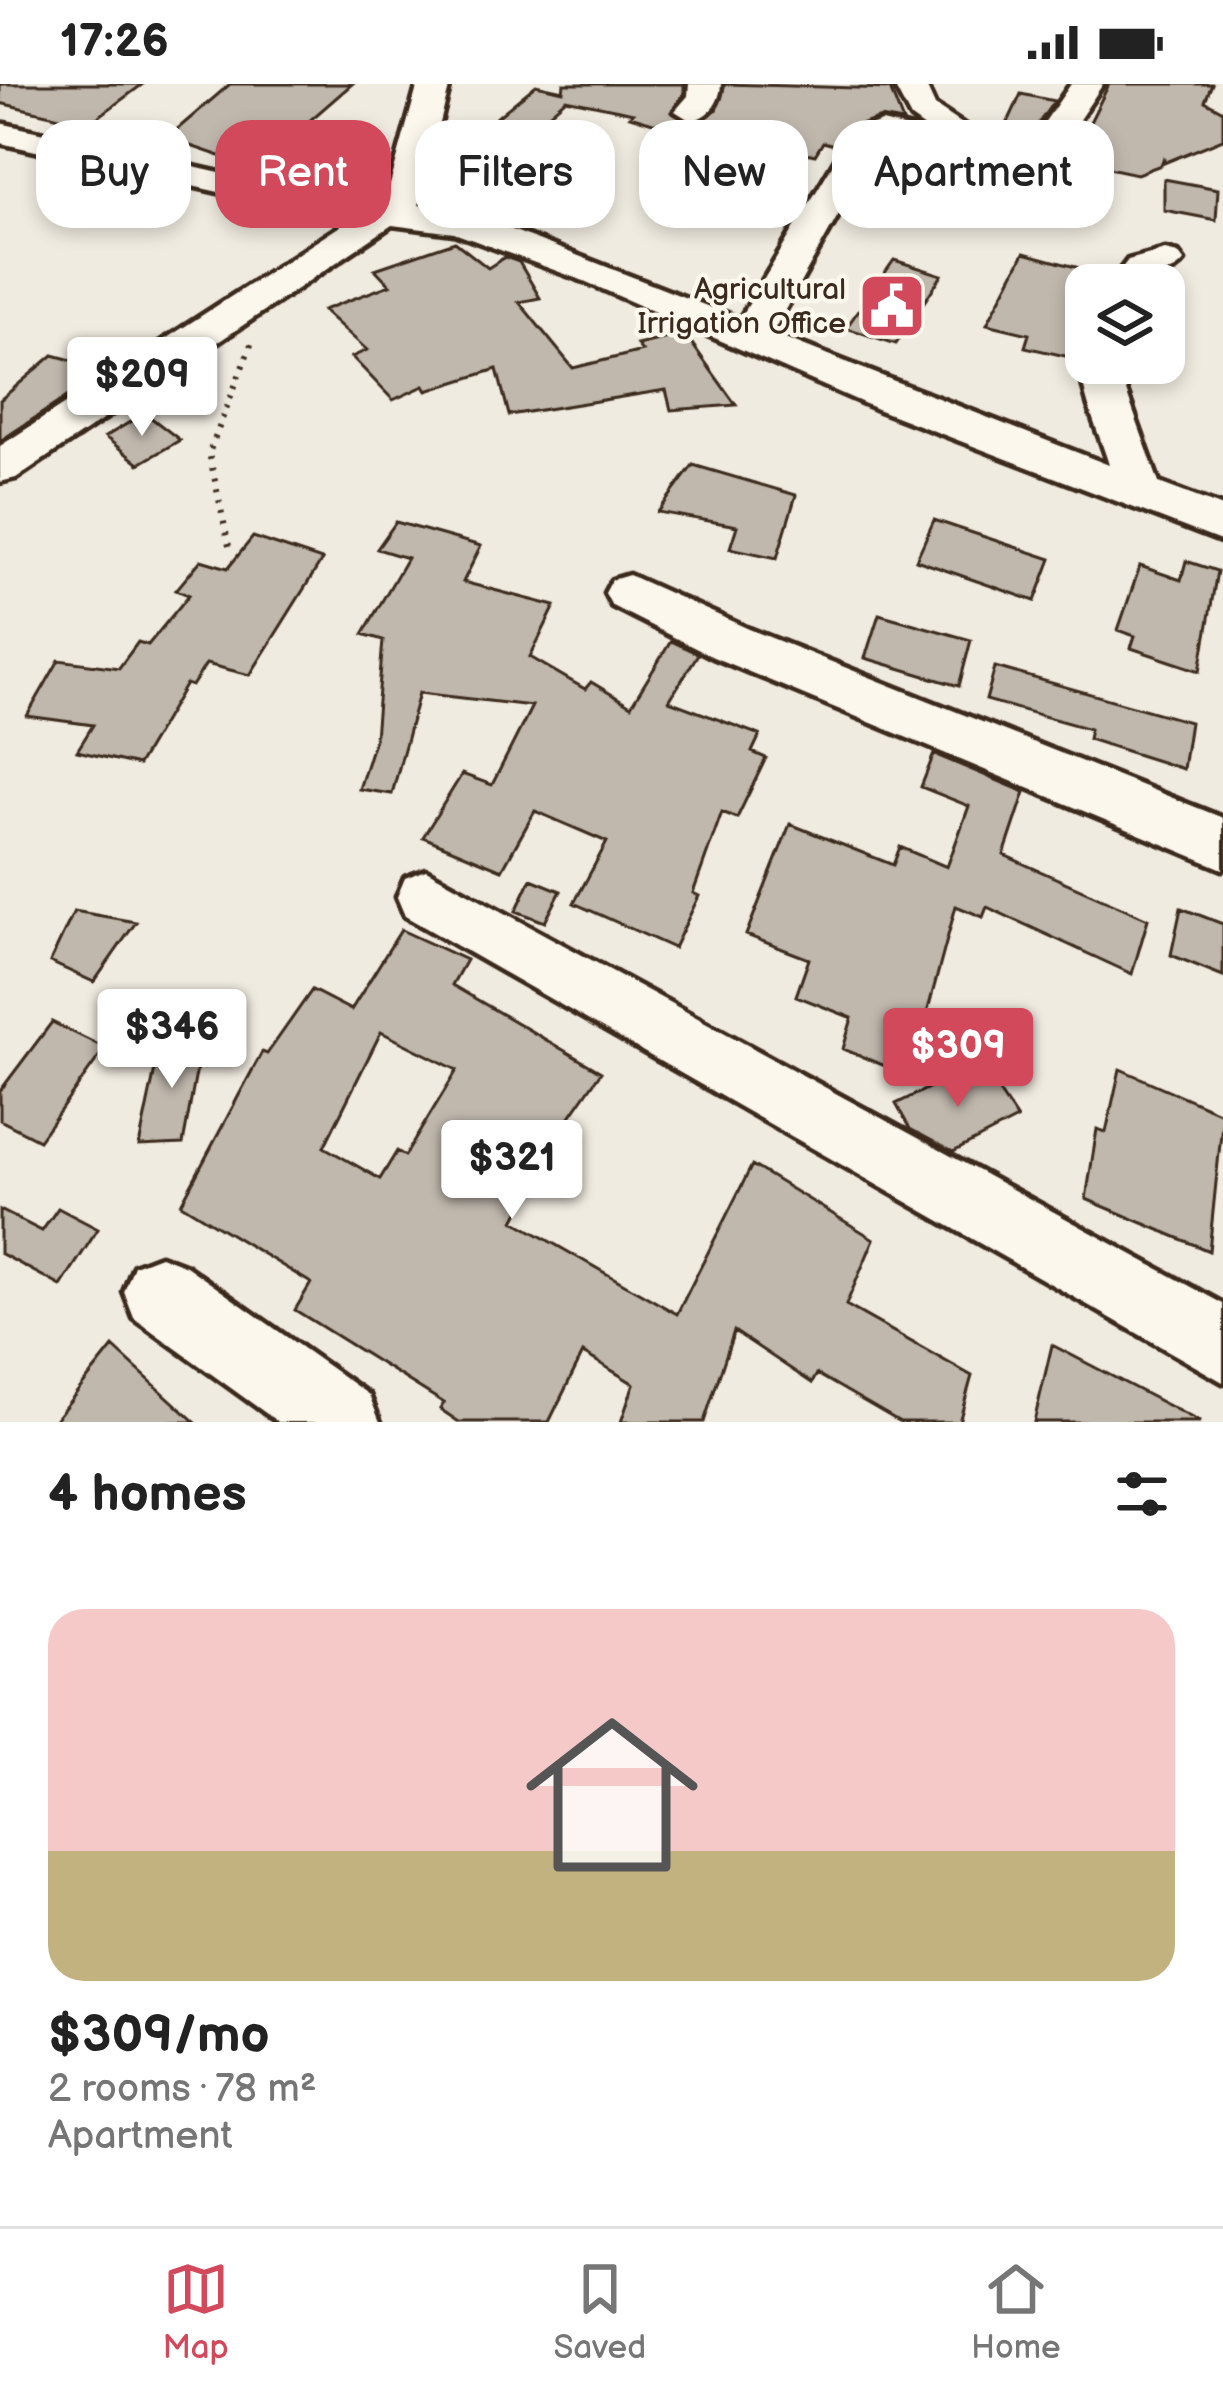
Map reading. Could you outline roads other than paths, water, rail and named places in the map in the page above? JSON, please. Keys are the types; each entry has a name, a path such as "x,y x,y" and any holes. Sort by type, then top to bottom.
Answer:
{"street":[{"path":"391,212 434,84"},
{"path":"909,84 922,111 934,120"},
{"path":"1063,120 1088,84"},
{"path":"0,133 215,183"},
{"path":"748,339 832,194"},
{"path":"391,215 466,225 597,273 748,339 1223,526"},
{"path":"0,467 369,228"},
{"path":"1153,264 1165,260"},
{"path":"1103,384 1120,424 1140,495"},
{"path":"629,593 731,643 1223,844"},
{"path":"426,897 1223,1345"},
{"path":"160,1292 342,1422"}],"place":[{"name":"Agricultural Irrigation Office","path":"892,306"}]}
